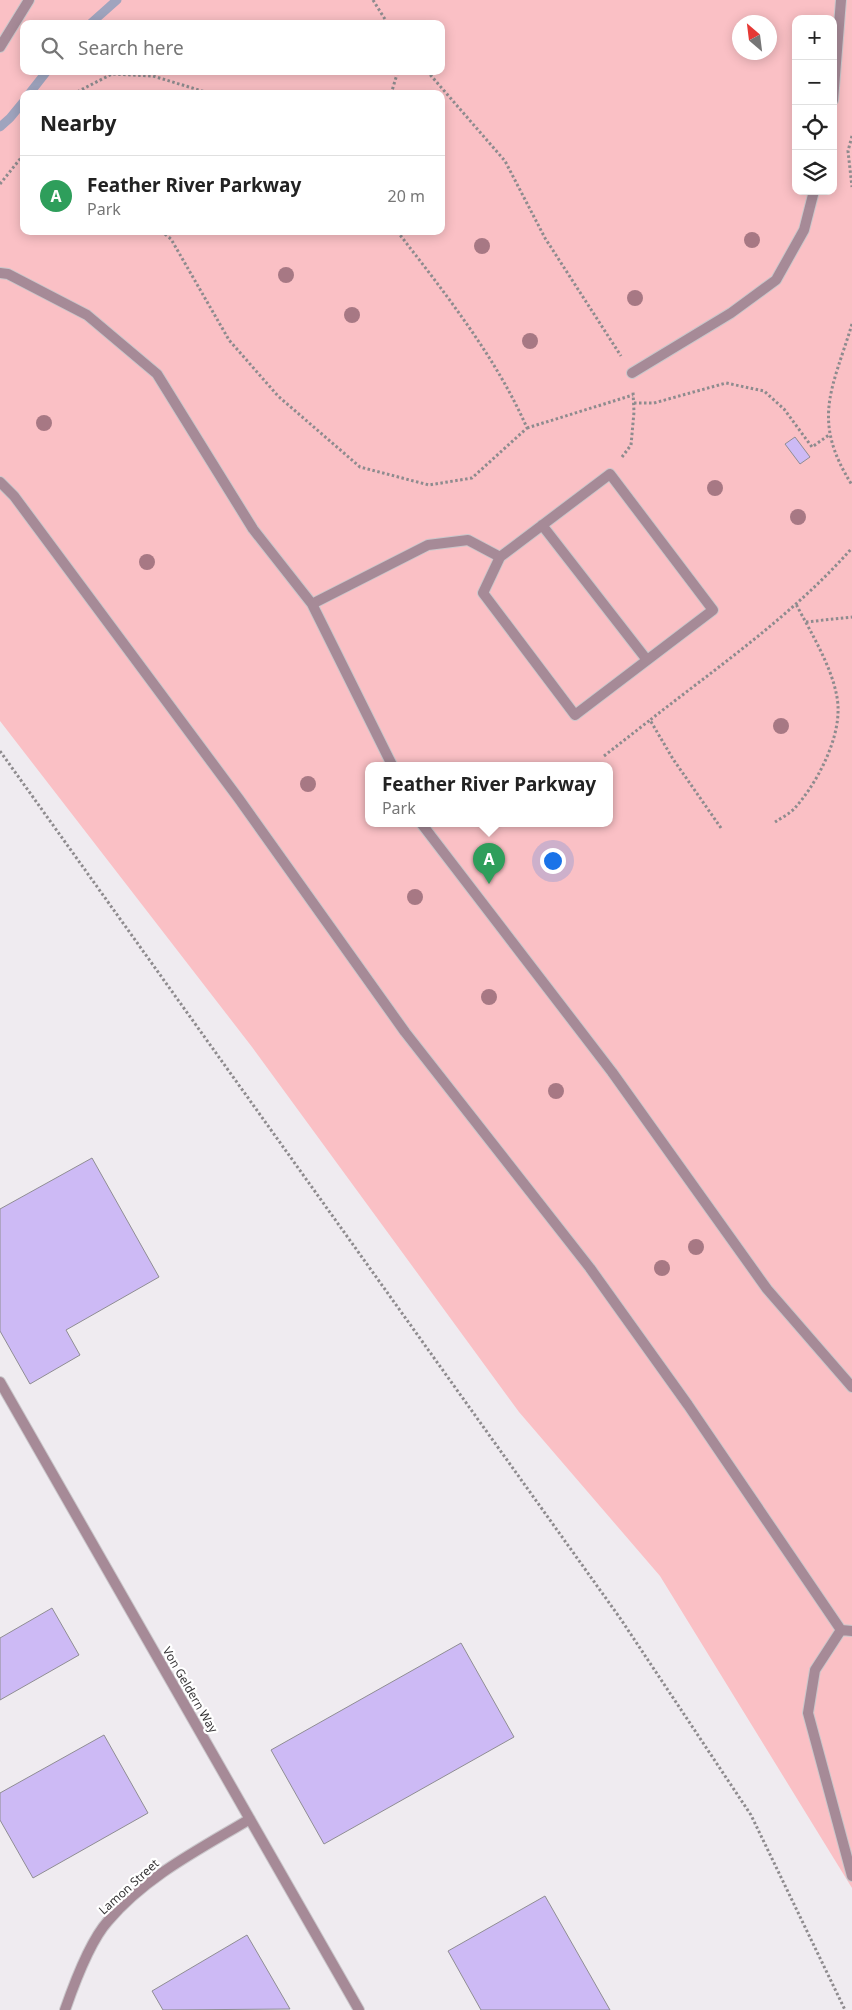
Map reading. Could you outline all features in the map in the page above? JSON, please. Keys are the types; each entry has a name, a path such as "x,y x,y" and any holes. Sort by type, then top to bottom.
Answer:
{"street":[{"path":"0,47 29,0"},
{"path":"836,60 841,0"},
{"path":"632,373 731,313 776,280 804,230 813,195"},
{"path":"0,272 8,274 87,315 157,374 253,529 312,604 391,762"},
{"path":"610,474 713,610 575,715 483,594 500,557 542,526 610,474"},
{"path":"0,482 20,504 233,791 405,1032 590,1268 688,1406 841,1630"},
{"path":"542,526 647,660"},
{"path":"312,604 428,545 468,540 500,557"},
{"path":"424,827 612,1072 767,1289 852,1386"},
{"name":"Von Geldern Way","path":"0,1382 359,2010"},
{"path":"841,1630 852,1631"},
{"path":"841,1630 816,1670 808,1713 852,1876"},
{"name":"Lamon Street","path":"65,2010 76,1977 107,1922 158,1874 250,1819"}],"path":[{"path":"373,0 386,20"},
{"path":"81,90 110,75"},
{"path":"132,75 153,76 199,90"},
{"path":"392,90 397,75"},
{"path":"430,75 443,90"},
{"path":"445,92 504,161 545,238 632,373 634,403 632,445 610,474"},
{"path":"852,136 848,151 852,188"},
{"path":"0,184 20,159"},
{"path":"166,235 171,239 229,340 278,396 360,467 429,485 472,478 527,428 633,395"},
{"path":"400,235 435,280 512,393 527,428"},
{"path":"852,324 828,404 829,435 832,447 852,485"},
{"path":"634,403 654,403 726,383 764,391 784,409 812,447 829,435"},
{"path":"604,756 796,604 825,579 852,548"},
{"path":"775,822 793,810 822,770 838,713 834,686 824,656 796,604"},
{"path":"806,622 852,617"},
{"path":"650,720 673,759 721,828"},
{"path":"0,751 625,1626 751,1815 845,2010"}],"shaded area":[{"path":"0,0 852,0 852,1888 660,1576 519,1412 252,1047 0,721"}],"building":[{"path":"795,437 810,457 800,464 785,444"},
{"path":"92,1158 159,1277 66,1330 80,1355 30,1384 0,1331 0,1209"},
{"path":"52,1608 79,1655 0,1700 0,1638"},
{"path":"461,1643 514,1737 324,1844 271,1750"},
{"path":"104,1735 148,1813 33,1878 0,1820 0,1793"},
{"path":"545,1896 610,2010 481,2010 448,1951"},
{"path":"247,1935 290,2009 163,2010 152,1991"}],"waterway":[{"path":"94,20 117,0"},
{"path":"32,90 44,75"},
{"path":"0,127 20,106"}],"place":[{"name":"Feather River Parkway","path":"489,884"}]}
